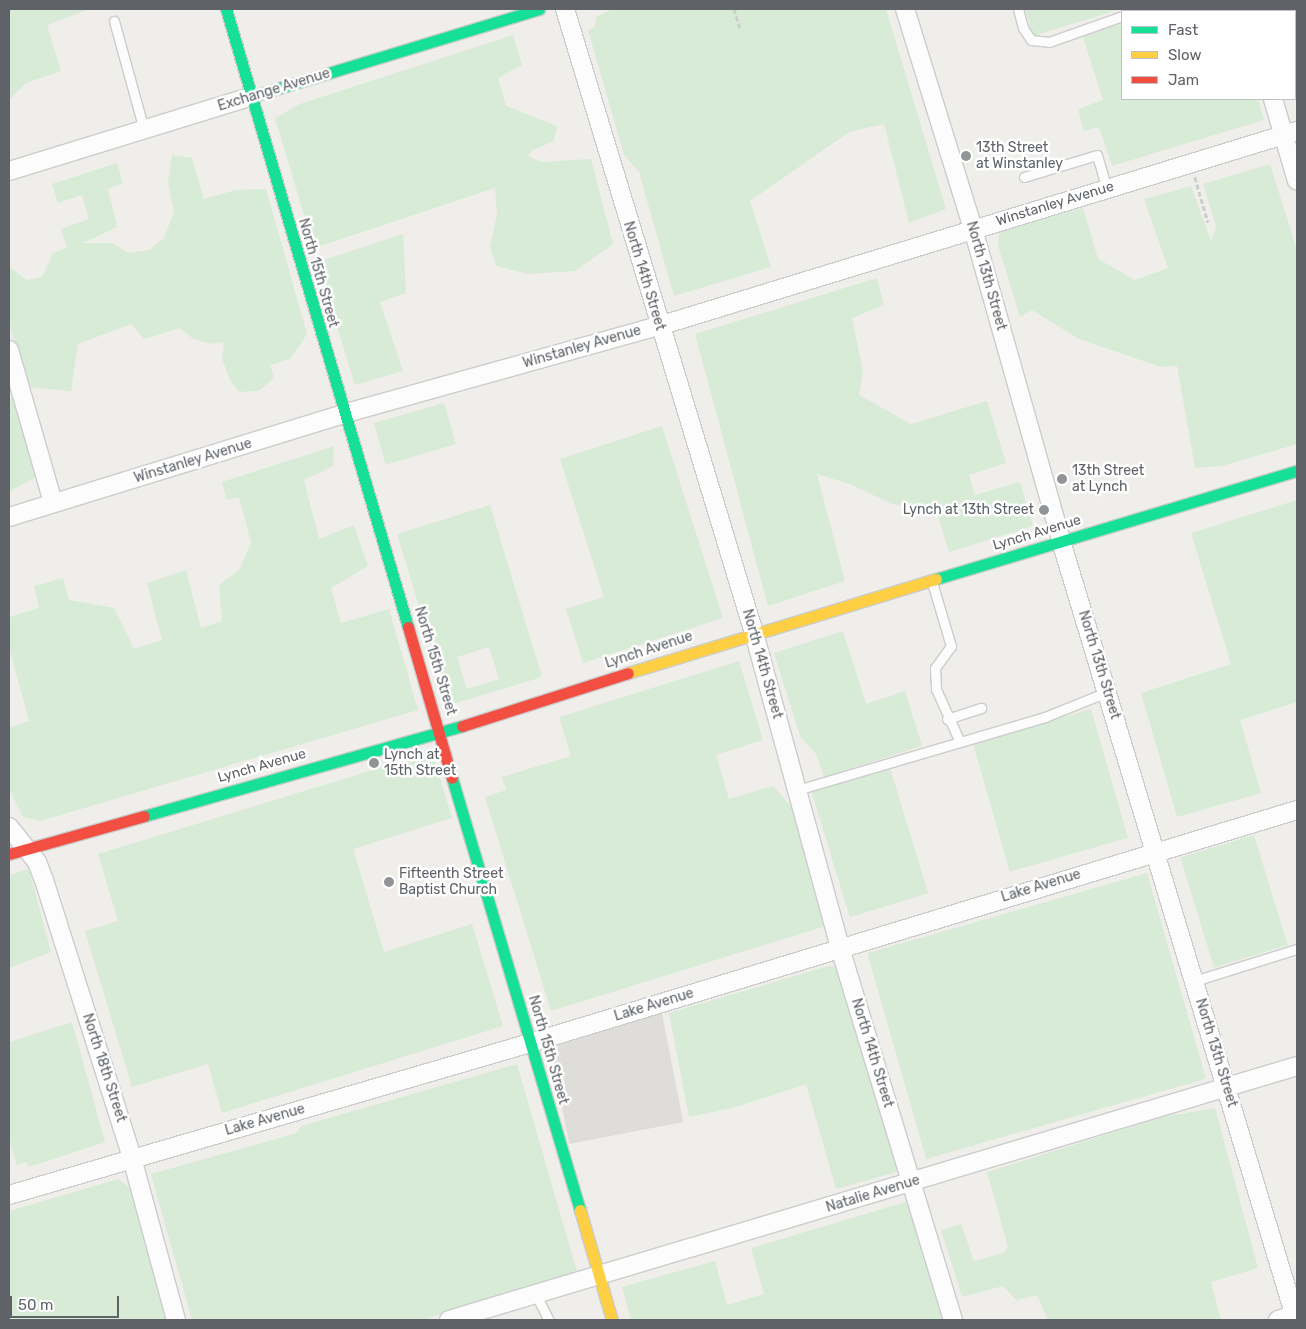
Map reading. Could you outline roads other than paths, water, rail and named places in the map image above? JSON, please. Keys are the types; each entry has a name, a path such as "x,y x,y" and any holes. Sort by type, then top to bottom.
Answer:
{"street":[{"name":"Exchange Avenue","path":"9,171 539,9"},
{"name":"North 14th Street","path":"565,9 659,326 754,633 840,948 953,1320"},
{"name":"North 13th Street","path":"905,9 973,229 1061,541 1227,1088 1291,1318"},
{"name":"North 15th Street","path":"226,10 343,414 441,732 612,1320"},
{"path":"1274,100 1290,133 1297,181"},
{"name":"Winstanley Avenue","path":"9,516 343,414 659,326 1290,133"},
{"path":"9,350 53,502"},
{"name":"Lynch Avenue","path":"9,854 441,732 754,633 1297,471"},
{"name":"Lake Avenue","path":"9,1195 530,1043 1155,851 1297,810"},
{"name":"North 18th Street","path":"9,826 37,862 49,895 132,1158 176,1320"},
{"name":"Natalie Avenue","path":"449,1320 912,1183 1297,1066"}],"lane":[{"path":"1018,9 1023,28 1031,40 1049,42 1121,16"},
{"path":"114,21 144,130"},
{"path":"1024,177 1097,155 1106,188"},
{"path":"931,580 951,646 936,668 936,689 947,719 955,725 959,740"},
{"path":"797,790 959,740 1045,717 1107,692"},
{"path":"947,719 981,708"},
{"path":"1194,981 1297,949"},
{"path":"536,1295 549,1320"}],"place":[{"name":"13th Street at Winstanley","path":"966,156"},
{"name":"13th Street at Lynch","path":"1062,479"},
{"name":"Lynch at 13th Street","path":"1044,510"},
{"name":"Lynch at 15th Street","path":"374,763"},
{"name":"Fifteenth Street Baptist Church","path":"389,882"}]}
